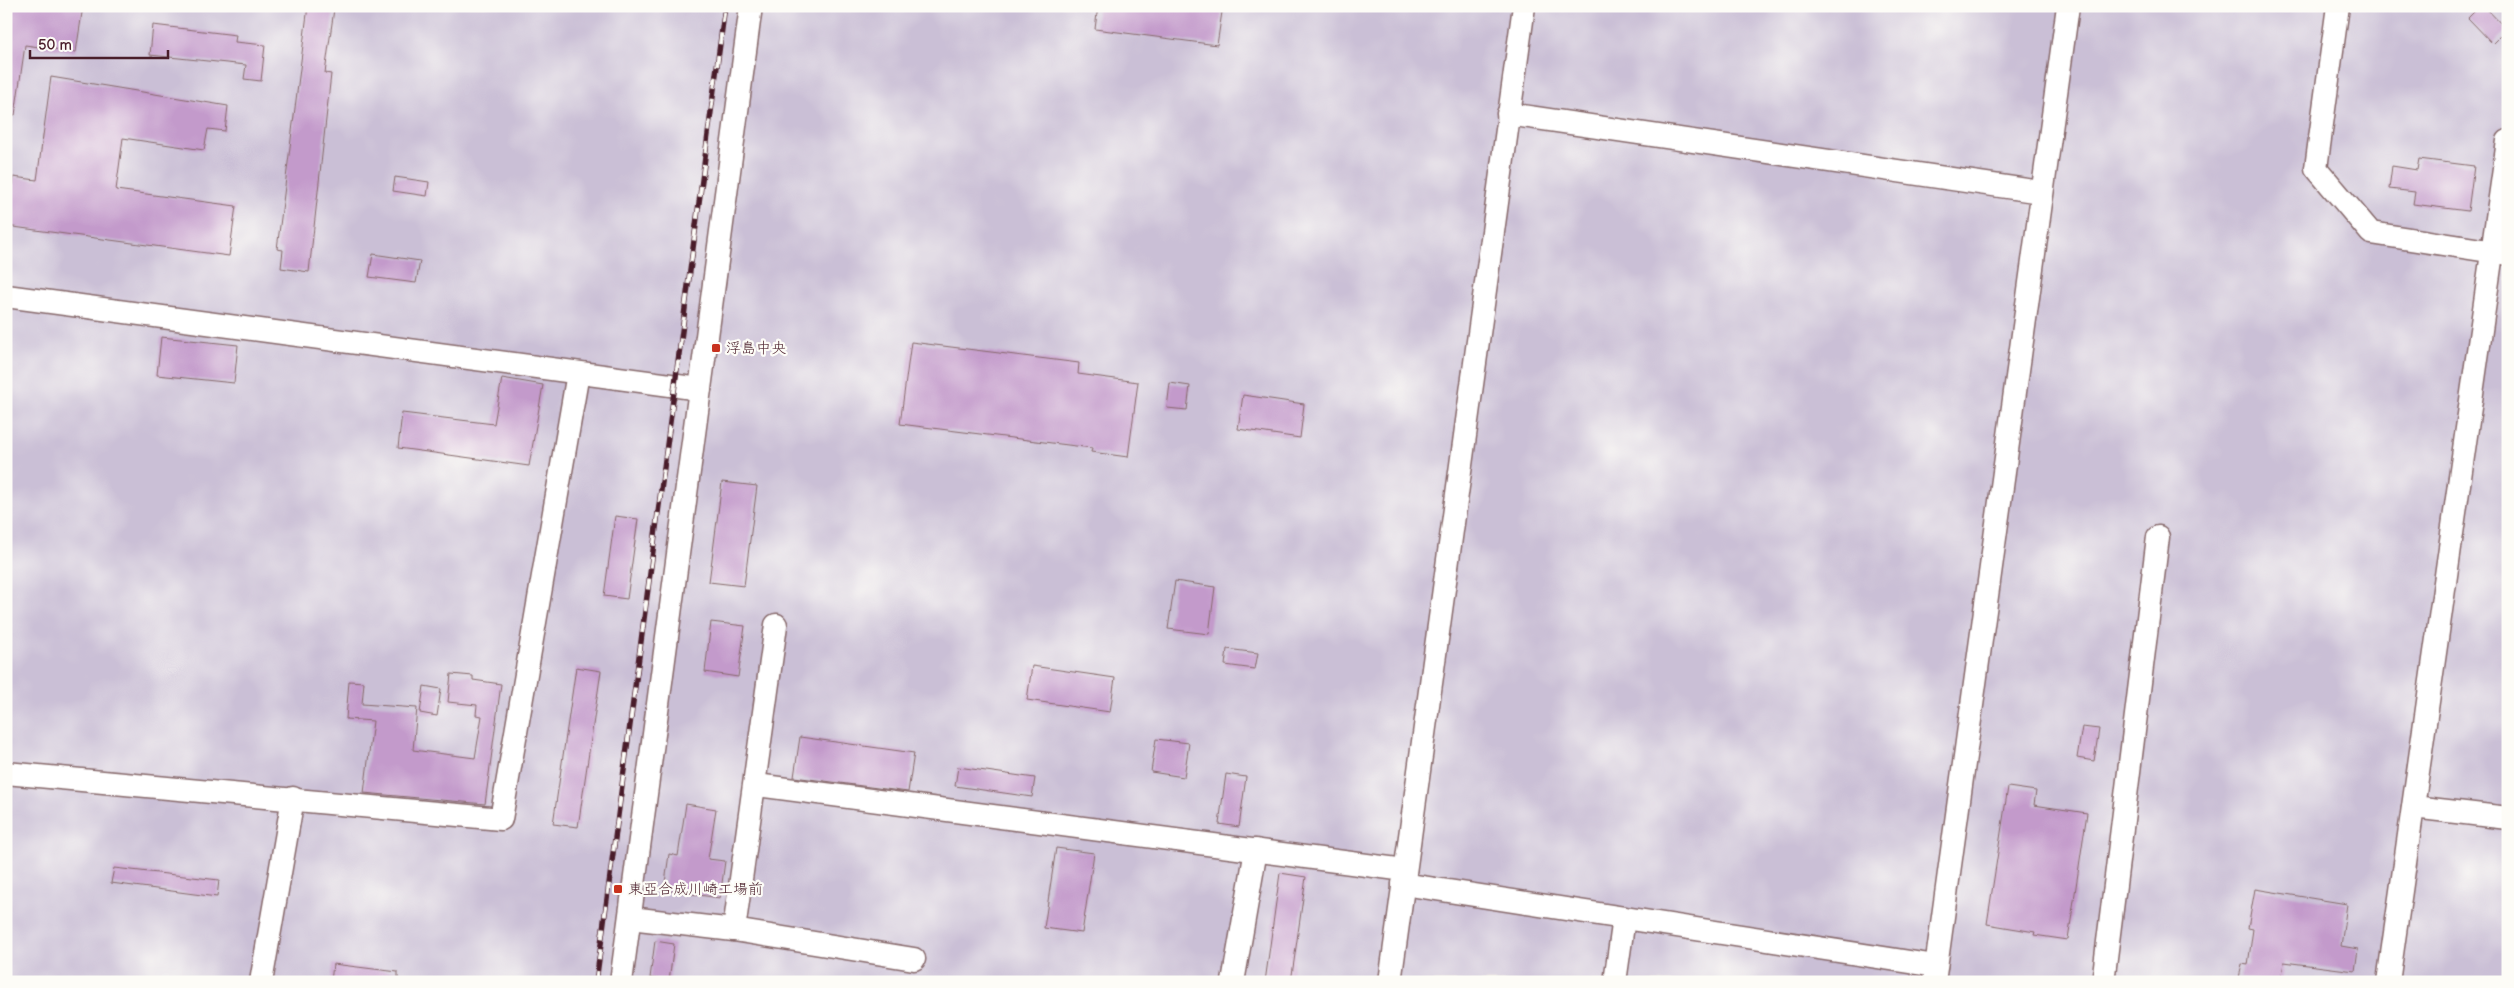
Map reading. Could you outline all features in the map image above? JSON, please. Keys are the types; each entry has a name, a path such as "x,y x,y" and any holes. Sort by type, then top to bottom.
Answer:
{"street":[{"path":"621,982 751,6"},
{"path":"1390,982 1524,6"},
{"path":"756,785 1256,850 1935,974 2068,6"},
{"path":"2338,6 2316,168 2371,233 2500,253"},
{"path":"1508,114 2041,192"},
{"path":"2388,982 2500,253 2508,141"},
{"path":"6,296 700,389"},
{"path":"6,773 293,798 501,819 578,373"},
{"path":"2103,982 2158,537"},
{"path":"734,930 756,785 776,625"},
{"path":"261,982 293,798"},
{"path":"2414,806 2508,818"},
{"path":"1233,982 1256,850"},
{"path":"630,918 734,930 914,959"},
{"path":"1615,982 1624,918"}],"shaded area":[{"path":"6,6 2508,6 2508,982 6,982"}],"building":[{"path":"6,6 83,6 76,52 25,45 15,115 6,114"},
{"path":"308,6 334,9 325,73 331,74 309,272 281,268 283,250 277,249"},
{"path":"1098,6 1180,6 1222,12 1217,45 1095,29"},
{"path":"2480,6 2484,6 2507,30 2493,44 2468,18"},
{"path":"153,25 236,35 235,42 265,45 261,81 244,79 246,65 150,55"},
{"path":"51,77 228,106 225,131 208,129 204,150 123,138 116,190 236,206 229,256 6,226 13,177 37,180"},
{"path":"2419,159 2474,166 2468,211 2413,204 2415,192 2389,189 2392,166 2417,170"},
{"path":"395,177 429,182 427,196 393,191"},
{"path":"373,254 420,261 416,283 369,277"},
{"path":"161,337 238,345 234,383 157,375"},
{"path":"911,342 1079,363 1078,374 1138,382 1128,457 1091,452 1092,448 900,424"},
{"path":"502,378 543,385 529,466 398,448 402,413 494,424"},
{"path":"1170,383 1190,386 1187,410 1167,408"},
{"path":"1243,395 1304,404 1300,438 1238,429"},
{"path":"722,482 757,486 744,586 709,582"},
{"path":"615,516 638,519 627,599 604,596"},
{"path":"1175,581 1215,587 1209,634 1168,629"},
{"path":"711,622 745,626 738,677 705,672"},
{"path":"1227,649 1258,653 1255,669 1225,665"},
{"path":"1032,666 1115,678 1110,712 1027,700"},
{"path":"576,667 601,671 578,827 553,824"},
{"path":"451,674 473,676 473,680 501,684 485,804 364,793 373,721 346,719 349,681 364,682 362,704 417,708 413,750 475,758 482,716 476,715 477,705 448,702"},
{"path":"424,686 441,689 437,716 420,713"},
{"path":"2082,727 2099,729 2094,761 2077,758"},
{"path":"800,737 914,753 908,792 794,777"},
{"path":"1156,739 1189,743 1184,777 1151,772"},
{"path":"958,767 1035,778 1032,797 955,786"},
{"path":"1226,774 1246,777 1239,827 1219,824"},
{"path":"2008,787 2036,791 2034,805 2087,813 2068,940 2034,935 2035,932 1987,924"},
{"path":"686,804 716,809 708,859 725,861 720,898 664,890 669,854 678,856"},
{"path":"1056,848 1094,853 1082,933 1044,928"},
{"path":"114,868 219,880 217,897 111,883"},
{"path":"1280,873 1306,877 1291,982 1265,982"},
{"path":"2255,889 2347,904 2341,946 2358,949 2355,971 2284,962 2281,982 2239,978 2242,964 2248,965 2253,929 2248,928"},
{"path":"655,941 674,944 669,981 650,978"},
{"path":"333,964 398,972 398,982 331,982"}],"railway":[{"path":"596,982 725,6"}],"place":[{"name":"浮島中央","path":"716,348"},
{"name":"東亞合成川崎工場前","path":"618,889"}]}
